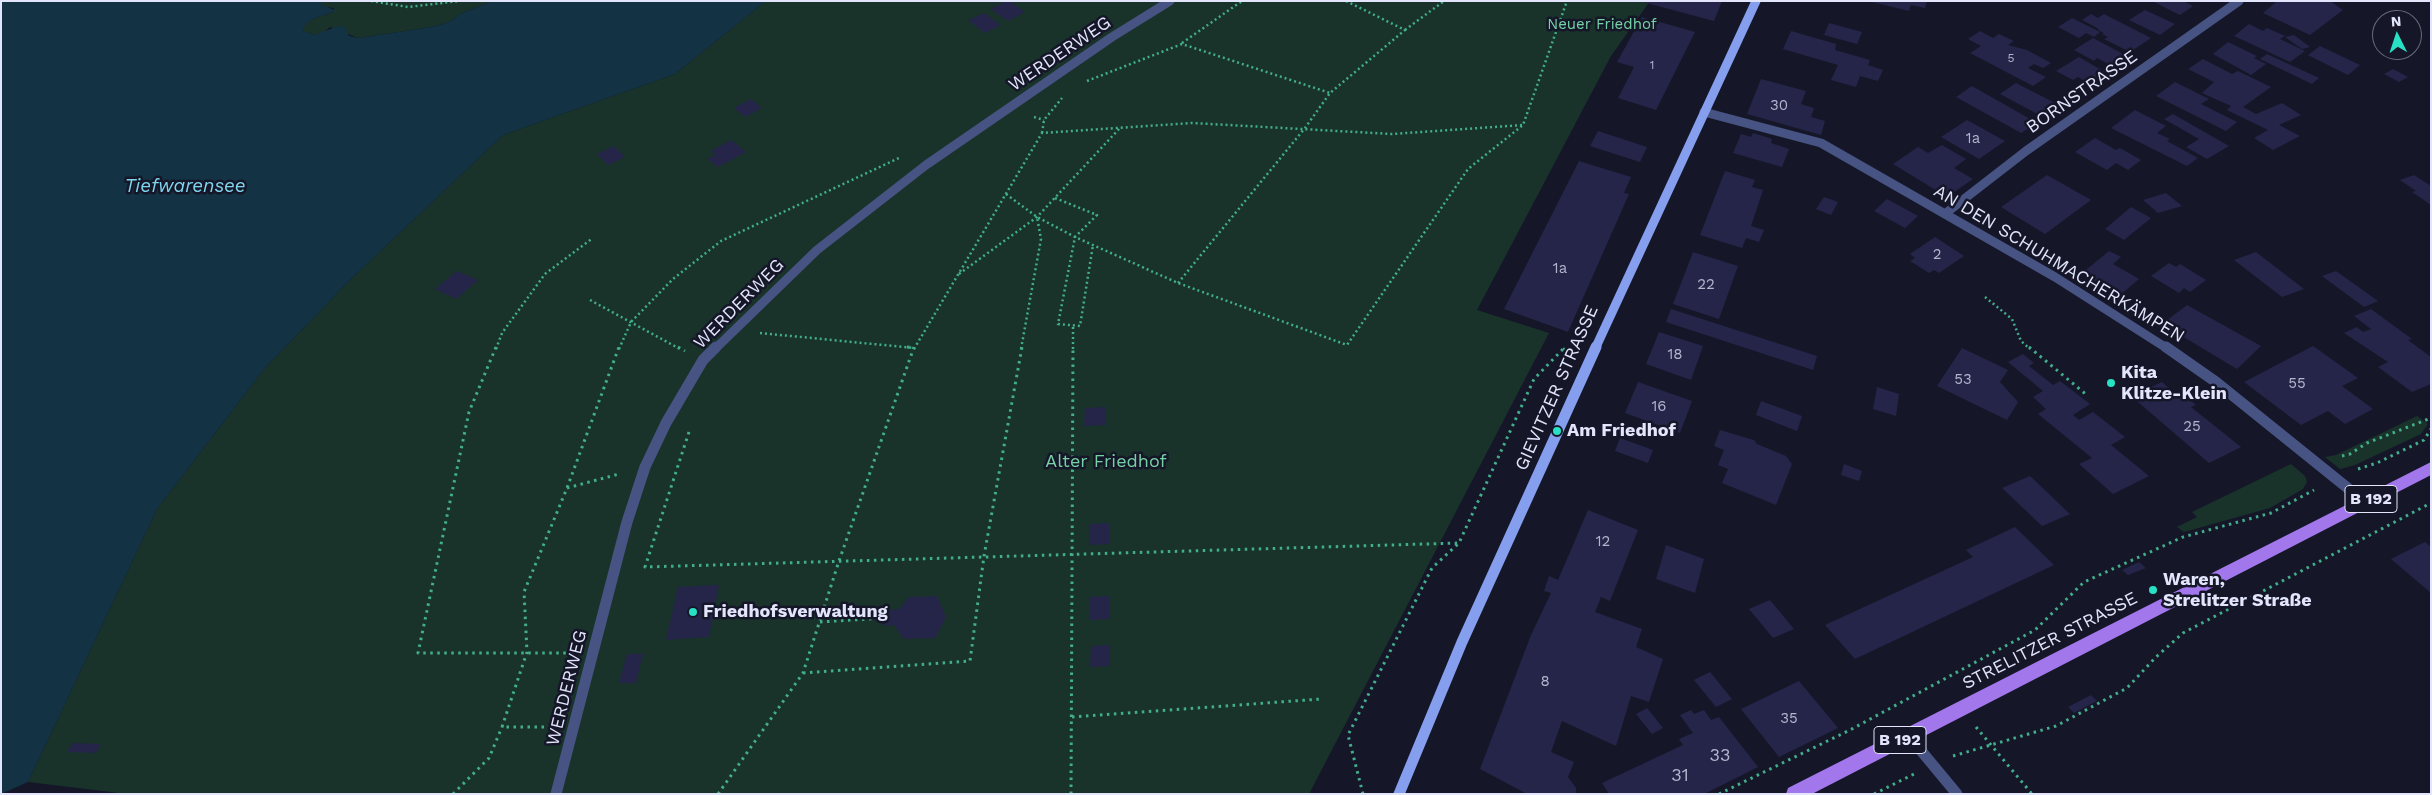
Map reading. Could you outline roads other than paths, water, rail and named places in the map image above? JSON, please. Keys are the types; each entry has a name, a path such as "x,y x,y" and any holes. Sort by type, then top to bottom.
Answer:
{"main road":[{"name":"GIEVITZER STRASSE","path":"1399,794 1462,642 1590,356 1756,1"},
{"name":"STRELITZER STRASSE","path":"1794,794 2431,468"}],"street":[{"name":"WERDERWEG","path":"556,794 627,522 645,467 666,423 703,360 817,250 911,177 1076,62 1170,1"},
{"name":"BORNSTRASSE","path":"1946,213 2026,151 2239,1"},
{"name":"AN DEN SCHUHMACHERKÄMPEN","path":"1704,112 1821,143 2055,277 2175,353 2316,462 2364,502"},
{"path":"1908,735 1957,794"}],"water":[{"name":"Tiefwarensee","path":"1,1 321,1 322,5 335,10 313,19 305,25 303,31 315,35 338,26 345,27 349,36 358,38 432,27 450,22 460,14 492,1 766,1 675,74 503,135 351,279 264,369 157,509 28,782 1,794"}],"place":[{"name":"Kita Klitze-Klein","path":"2111,383"},
{"name":"Am Friedhof","path":"1557,431"},
{"name":"Waren, Strelitzer Straße","path":"2153,590"},
{"name":"Friedhofsverwaltung","path":"693,612"}],"park label":[{"name":"Neuer Friedhof","path":"1602,25"},
{"name":"Alter Friedhof","path":"1106,462"}]}
